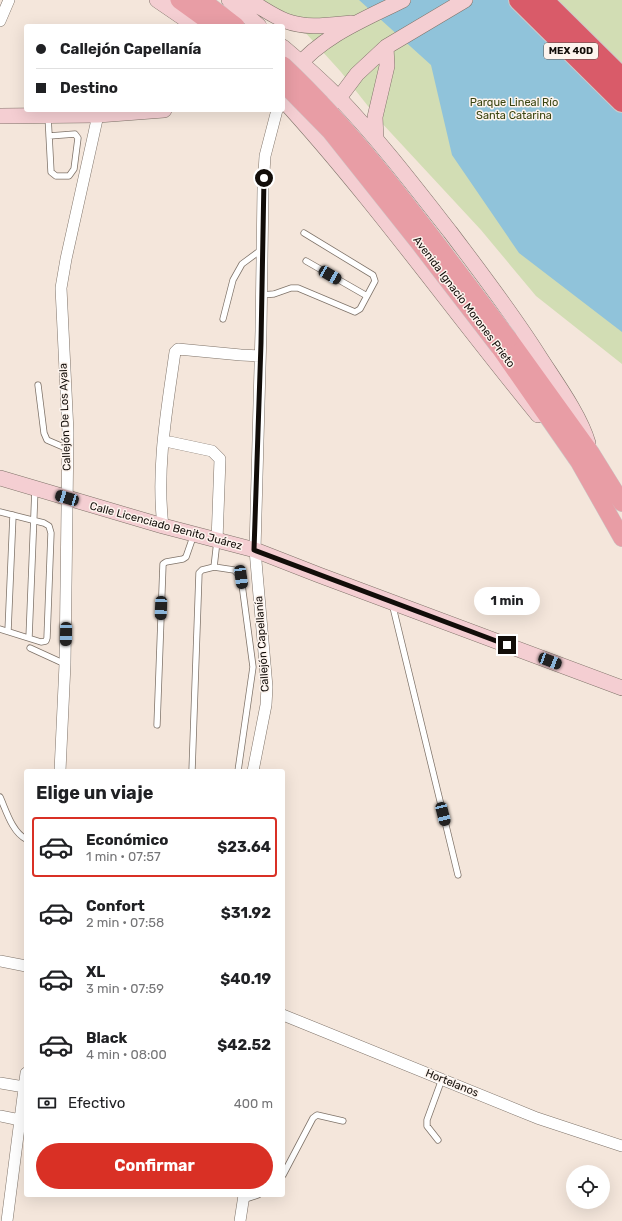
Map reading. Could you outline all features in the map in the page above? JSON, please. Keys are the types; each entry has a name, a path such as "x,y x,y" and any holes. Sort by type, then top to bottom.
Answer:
{"highway":[{"name":"MEX 40D","path":"519,0 622,102"},
{"name":"MEX 40D","path":"543,0 622,78"}],"main road":[{"path":"179,0 213,24"},
{"path":"202,0 233,24"},
{"name":"Avenida Ignacio Morones Prieto","path":"285,67 340,124 385,178 585,457 622,503"},
{"name":"Avenida Ignacio Morones Prieto","path":"285,85 335,137 420,243 504,343"},
{"name":"Avenida Ignacio Morones Prieto","path":"585,457 622,538"}],"street":[{"path":"158,0 192,24"},
{"path":"229,0 256,24"},
{"path":"248,0 286,21 299,24 314,26 363,20"},
{"path":"285,91 291,77 304,58 330,38 403,0"},
{"path":"282,112 291,116 311,117 326,109 339,98 357,74 391,44 465,0"},
{"path":"0,21 5,3"},
{"path":"354,182 352,162 360,151 378,142 376,109 391,44"},
{"name":"Avenida Ignacio Morones Prieto","path":"285,49 339,98 378,142 436,214 514,317 579,421 585,434 585,457"},
{"path":"285,102 354,182 408,249 502,372 554,436 585,457"},
{"path":"0,116 98,115 138,112"},
{"name":"Callejón Capellanía","path":"254,769 266,705 267,687 254,550 263,189 265,156 276,112"},
{"name":"Callejón De Los Ayala","path":"60,769 65,664 68,449 61,288 98,115"},
{"path":"163,526 161,506 163,442 175,352 178,349 260,356"},
{"path":"163,442 170,442 212,451 220,459 217,541"},
{"name":"Calle Licenciado Benito Juárez","path":"0,478 163,526 254,550 622,688"},
{"path":"0,961 24,966"},
{"name":"Hortelanos","path":"285,1016 537,1118 622,1146"},
{"path":"0,1083 24,1087 7,1221"},
{"path":"0,1116 20,1120"},
{"path":"0,1184 11,1186"},
{"path":"240,1221 244,1198"}],"lane":[{"path":"48,116 49,136 51,172 56,176 69,176 74,169 78,138 75,134 49,136"},
{"path":"261,295 274,294 291,288 298,288 355,312 360,309 375,281 373,275 304,233"},
{"path":"223,319 233,280 242,264 261,250"},
{"path":"306,262 367,296"},
{"path":"38,385 44,433 48,440 68,449"},
{"path":"29,638 35,488"},
{"path":"0,512 47,524 51,532 48,635 46,641 43,642 0,629"},
{"path":"8,632 13,515"},
{"path":"157,725 163,564 186,557 194,534"},
{"path":"214,567 217,541"},
{"path":"192,769 199,573 202,570 214,567 234,570 241,577 250,639 252,667 238,769"},
{"path":"391,602 458,875"},
{"path":"30,648 65,664"},
{"path":"0,797 15,829 24,837"},
{"path":"438,1140 427,1126 427,1120 442,1079"},
{"path":"285,1171 313,1118 317,1116 343,1121"}],"green space":[{"name":"Parque Lineal Río Santa Catarina","path":"262,0 622,0 622,364 536,296 481,230 379,120 341,72 303,30"}],"water":[{"name":"Parque Lineal Río Santa Catarina","path":"359,0 550,0 622,113 622,332 519,253 452,155 431,65"}],"route":[{"path":"264,178 261,250 261,343 254,550 507,645"}]}
